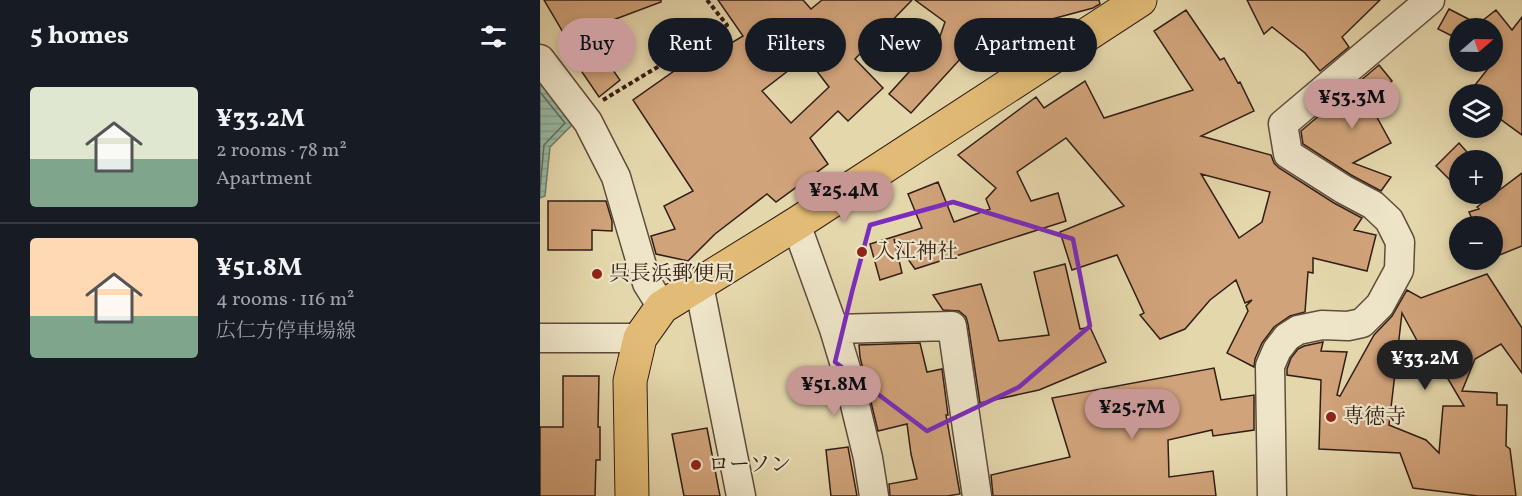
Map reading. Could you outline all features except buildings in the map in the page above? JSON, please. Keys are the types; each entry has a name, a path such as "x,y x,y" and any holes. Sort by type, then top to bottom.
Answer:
{"main road":[{"path":"632,496 630,381 640,338 662,307 796,225 1140,0"}],"street":[{"path":"1272,496 1270,366 1277,350 1287,337 1298,330 1322,325 1348,326 1362,323 1380,305 1399,270 1400,242 1389,220 1372,205 1288,154 1282,124 1430,0"},
{"path":"540,59 588,122 616,177 647,283 662,307"},
{"path":"796,225 848,372 868,458 874,496"},
{"path":"699,285 741,496"},
{"path":"834,329 951,326 977,496"},
{"path":"540,338 640,338"}],"path":[{"path":"582,113 727,25 707,0"}],"highlighted area":[{"path":"953,202 1073,239 1090,326 1019,387 927,431 835,362 870,225"}],"water":[{"path":"540,82 574,123 550,147 545,196 540,198"}],"place":[{"name":"入江神社","path":"862,252"},
{"name":"呉長浜郵便局","path":"597,274"},
{"name":"専徳寺","path":"1331,417"},
{"name":"ローソン","path":"696,465"}]}
